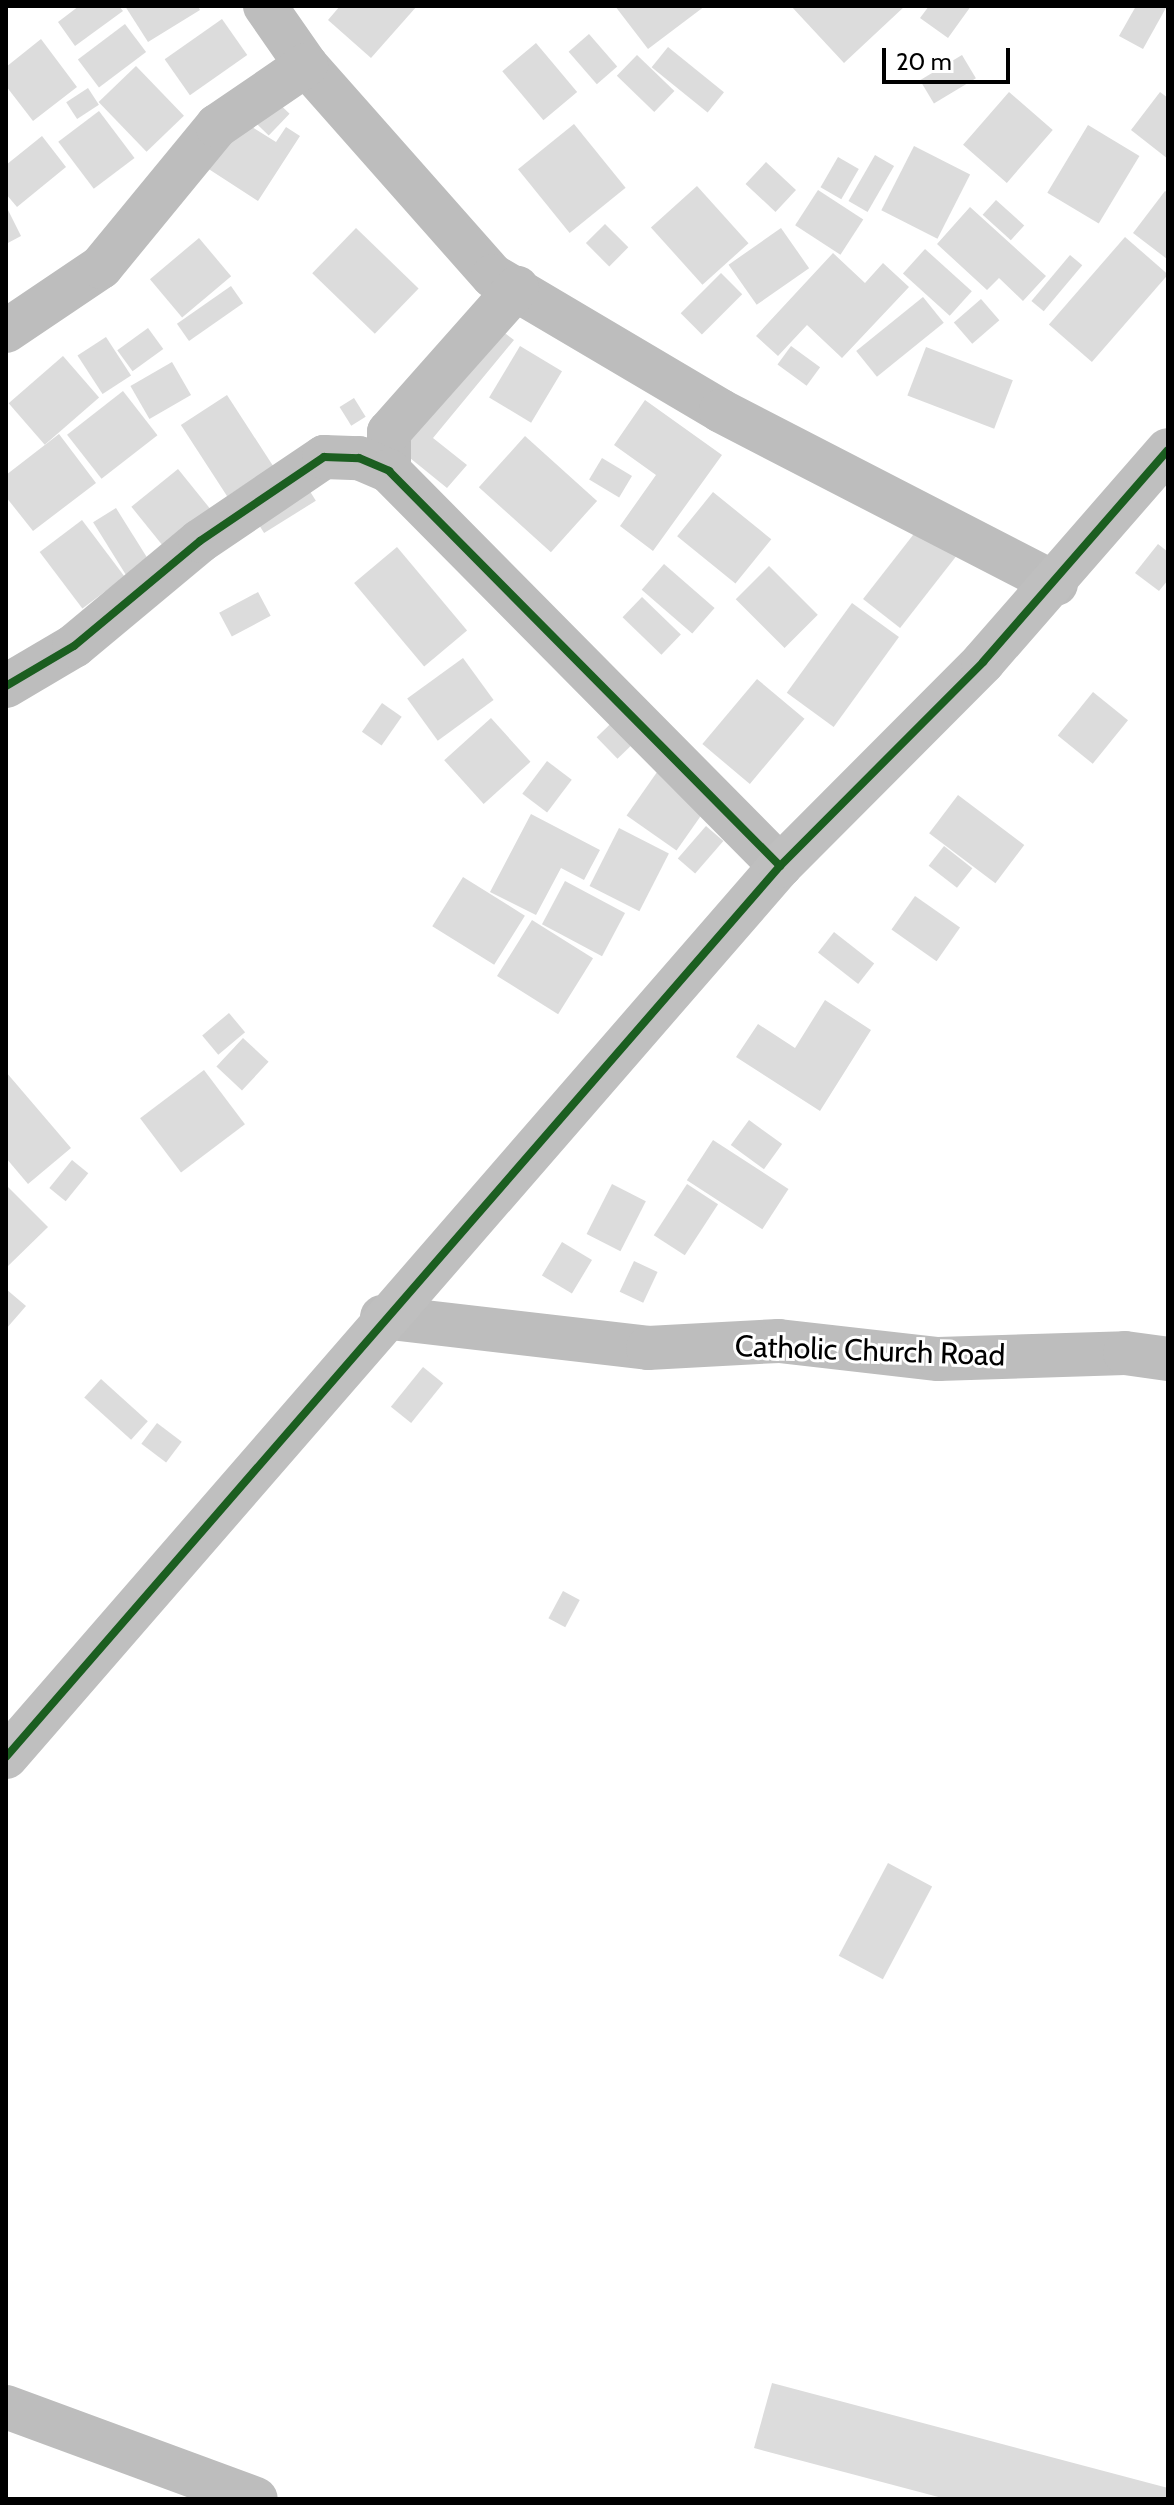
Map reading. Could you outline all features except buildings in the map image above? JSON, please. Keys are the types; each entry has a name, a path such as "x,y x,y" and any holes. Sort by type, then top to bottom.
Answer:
{"street":[{"path":"265,6 306,65 493,276 721,411 1056,584"},
{"path":"6,331 101,267 217,126 306,65"},
{"path":"389,471 389,432 517,288"},
{"path":"6,1757 382,1317 780,866 1056,584 1168,450"},
{"path":"6,686 74,646 200,541 324,457 359,458 389,471 780,866"},
{"name":"Catholic Church Road","path":"382,1317 648,1348 779,1341 938,1359 1125,1353 1168,1359"},
{"path":"6,2407 256,2499"}],"cycle path":[{"path":"6,1757 780,866 983,662 1168,450"},
{"path":"6,686 74,646 200,541 324,457 359,458 389,471 780,866"}]}
